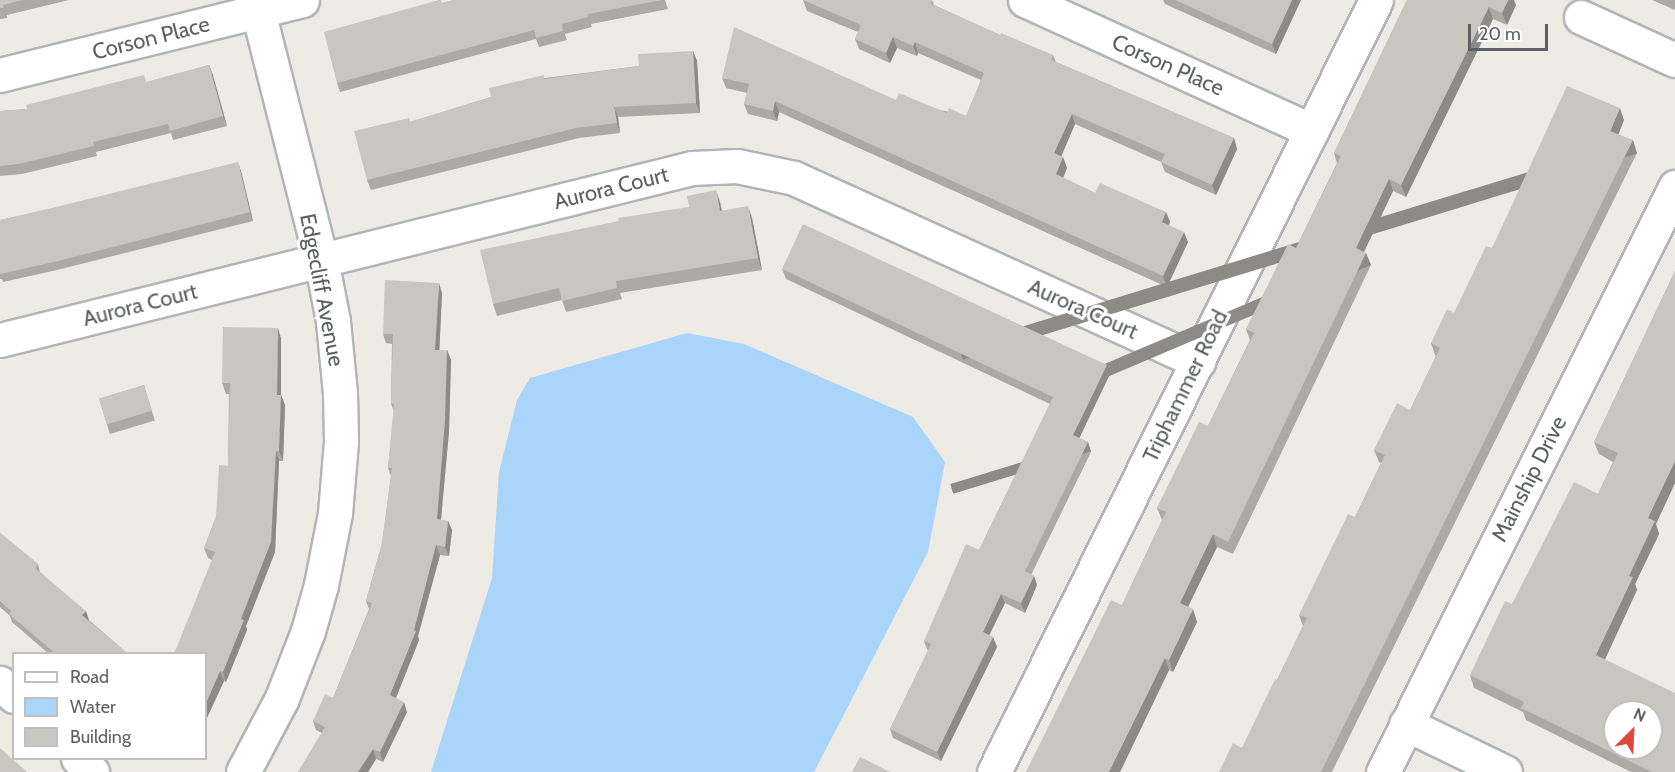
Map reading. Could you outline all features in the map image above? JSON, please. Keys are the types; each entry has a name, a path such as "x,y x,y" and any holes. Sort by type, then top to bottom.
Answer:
{"street":[{"name":"Corson Place","path":"0,75 302,0"},
{"name":"Corson Place","path":"1025,0 1312,130"},
{"name":"Triphammer Road","path":"994,772 1376,0"},
{"name":"Edgecliff Avenue","path":"243,772 282,698 308,631 321,585 335,513 341,441 340,393 333,321 321,260 258,11"},
{"path":"1581,17 1675,60"},
{"name":"Aurora Court","path":"0,340 692,168 737,166 794,178 1198,361"},
{"name":"Mainship Drive","path":"1383,772 1675,187"},
{"path":"0,683 12,694"},
{"path":"1406,724 1505,772"},
{"path":"79,760 92,772"}],"water":[{"path":"687,333 744,344 913,417 945,462 928,552 814,772 431,772 492,578 499,472 517,400 530,378"}],"building":[{"path":"0,0 23,0 3,5 4,8 0,8"},
{"path":"439,0 442,3 454,0 662,0 588,14 588,17 562,24 563,31 536,38 534,30 337,83 324,32"},
{"path":"803,0 932,0 931,4 1000,35 1001,33 1053,55 1051,60 1234,138 1212,185 1161,162 1165,154 1072,114 1054,153 1063,157 1056,174 1095,193 1100,183 1166,212 1162,222 1184,232 1163,276 775,101 773,111 744,104 749,84 722,78 734,27 896,100 899,93 947,113 949,108 966,116 984,73 915,42 913,46 893,37 886,53 855,39 861,25"},
{"path":"1175,0 1292,0 1272,44"},
{"path":"1407,0 1508,0 1502,13 1489,7 1401,185 1389,179 1356,248 1366,253 1228,542 1213,534 1180,603 1193,609 1169,660 1165,658 1109,772 1026,772 1111,600 1122,605 1166,512 1157,508 1199,422 1208,426 1254,333 1246,329 1288,244 1296,248 1341,156 1334,153"},
{"path":"693,51 696,103 614,107 617,123 576,128 367,180 354,131 409,118 410,122 491,97 489,88 544,75 544,79 639,66 638,54"},
{"path":"209,65 223,116 170,131 168,124 93,142 94,146 19,164 0,166 0,111 27,109 26,105 144,75 146,82"},
{"path":"1567,86 1620,108 1610,131 1633,140 1321,772 1219,772 1233,743 1242,748 1275,679 1277,680 1307,618 1299,615 1348,514 1355,517 1385,455 1374,450 1397,403 1410,410 1440,348 1431,343 1447,309 1454,313 1486,246 1492,248"},
{"path":"238,162 250,212 0,274 0,220"},
{"path":"716,190 720,211 748,206 758,258 616,281 617,288 562,301 559,288 493,304 480,250 619,221 618,218 689,207 687,196"},
{"path":"803,224 1107,365 1073,435 1088,442 1025,571 1034,576 1021,603 1001,594 983,632 993,637 937,752 890,729 931,644 924,641 966,544 979,550 1053,397 782,269"},
{"path":"1675,271 1675,461 1648,518 1655,521 1629,576 1633,577 1596,655 1675,693 1675,772 1652,772 1627,760 1663,760 1663,700 1603,700 1603,748 1521,708 1524,702 1470,675 1505,601 1512,604 1574,482 1598,494 1618,453 1594,442"},
{"path":"385,280 439,283 435,350 447,350 445,421 437,519 448,521 445,547 436,545 414,630 416,631 390,695 404,702 380,752 373,749 358,772 298,772 325,727 313,721 325,694 333,698 372,603 366,601 382,543 392,468 388,468 394,404 391,404 393,334 383,334"},
{"path":"223,327 278,328 277,395 281,395 279,451 276,451 271,542 241,619 244,620 223,672 220,671 207,701 207,652 175,652 215,552 204,548 216,517 219,465 228,466 230,383 222,383"},
{"path":"144,385 152,411 107,425 99,399"},
{"path":"0,533 38,564 35,568 86,611 82,615 126,652 54,652 9,614 11,611 0,601"},
{"path":"0,748 27,772 0,772"},
{"path":"860,757 890,772 852,772"}]}
